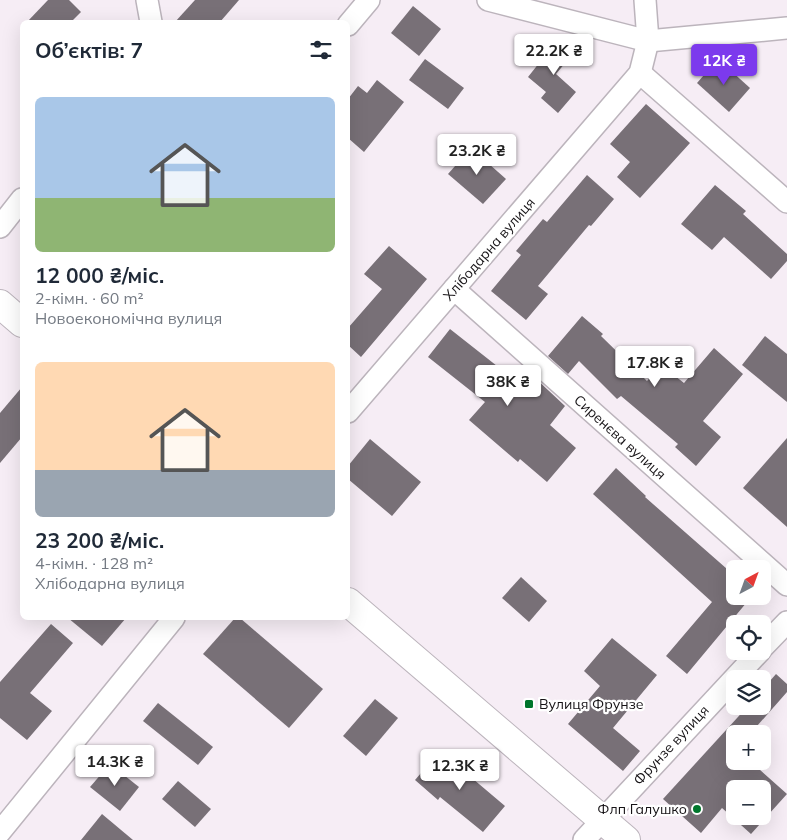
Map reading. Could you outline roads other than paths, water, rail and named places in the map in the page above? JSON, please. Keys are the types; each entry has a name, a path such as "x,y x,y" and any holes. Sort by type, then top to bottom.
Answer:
{"main road":[{"path":"0,304 20,321"},
{"path":"350,604 626,840"}],"street":[{"path":"147,0 151,20"},
{"path":"350,23 369,0"},
{"path":"488,0 648,41 787,28"},
{"name":"Хлібодарна вулиця","path":"350,410 640,73 648,41 645,0"},
{"path":"640,73 787,202"},
{"path":"0,227 20,202"},
{"name":"Сиренєва вулиця","path":"454,289 787,585"},
{"path":"0,832 172,620"},
{"path":"771,639 787,622"},
{"name":"Фрунзе вулиця","path":"584,840 752,660"}],"place":[{"name":"Вулиця Фрунзе","path":"529,704"},
{"name":"Флп Галушко","path":"697,809"}]}
